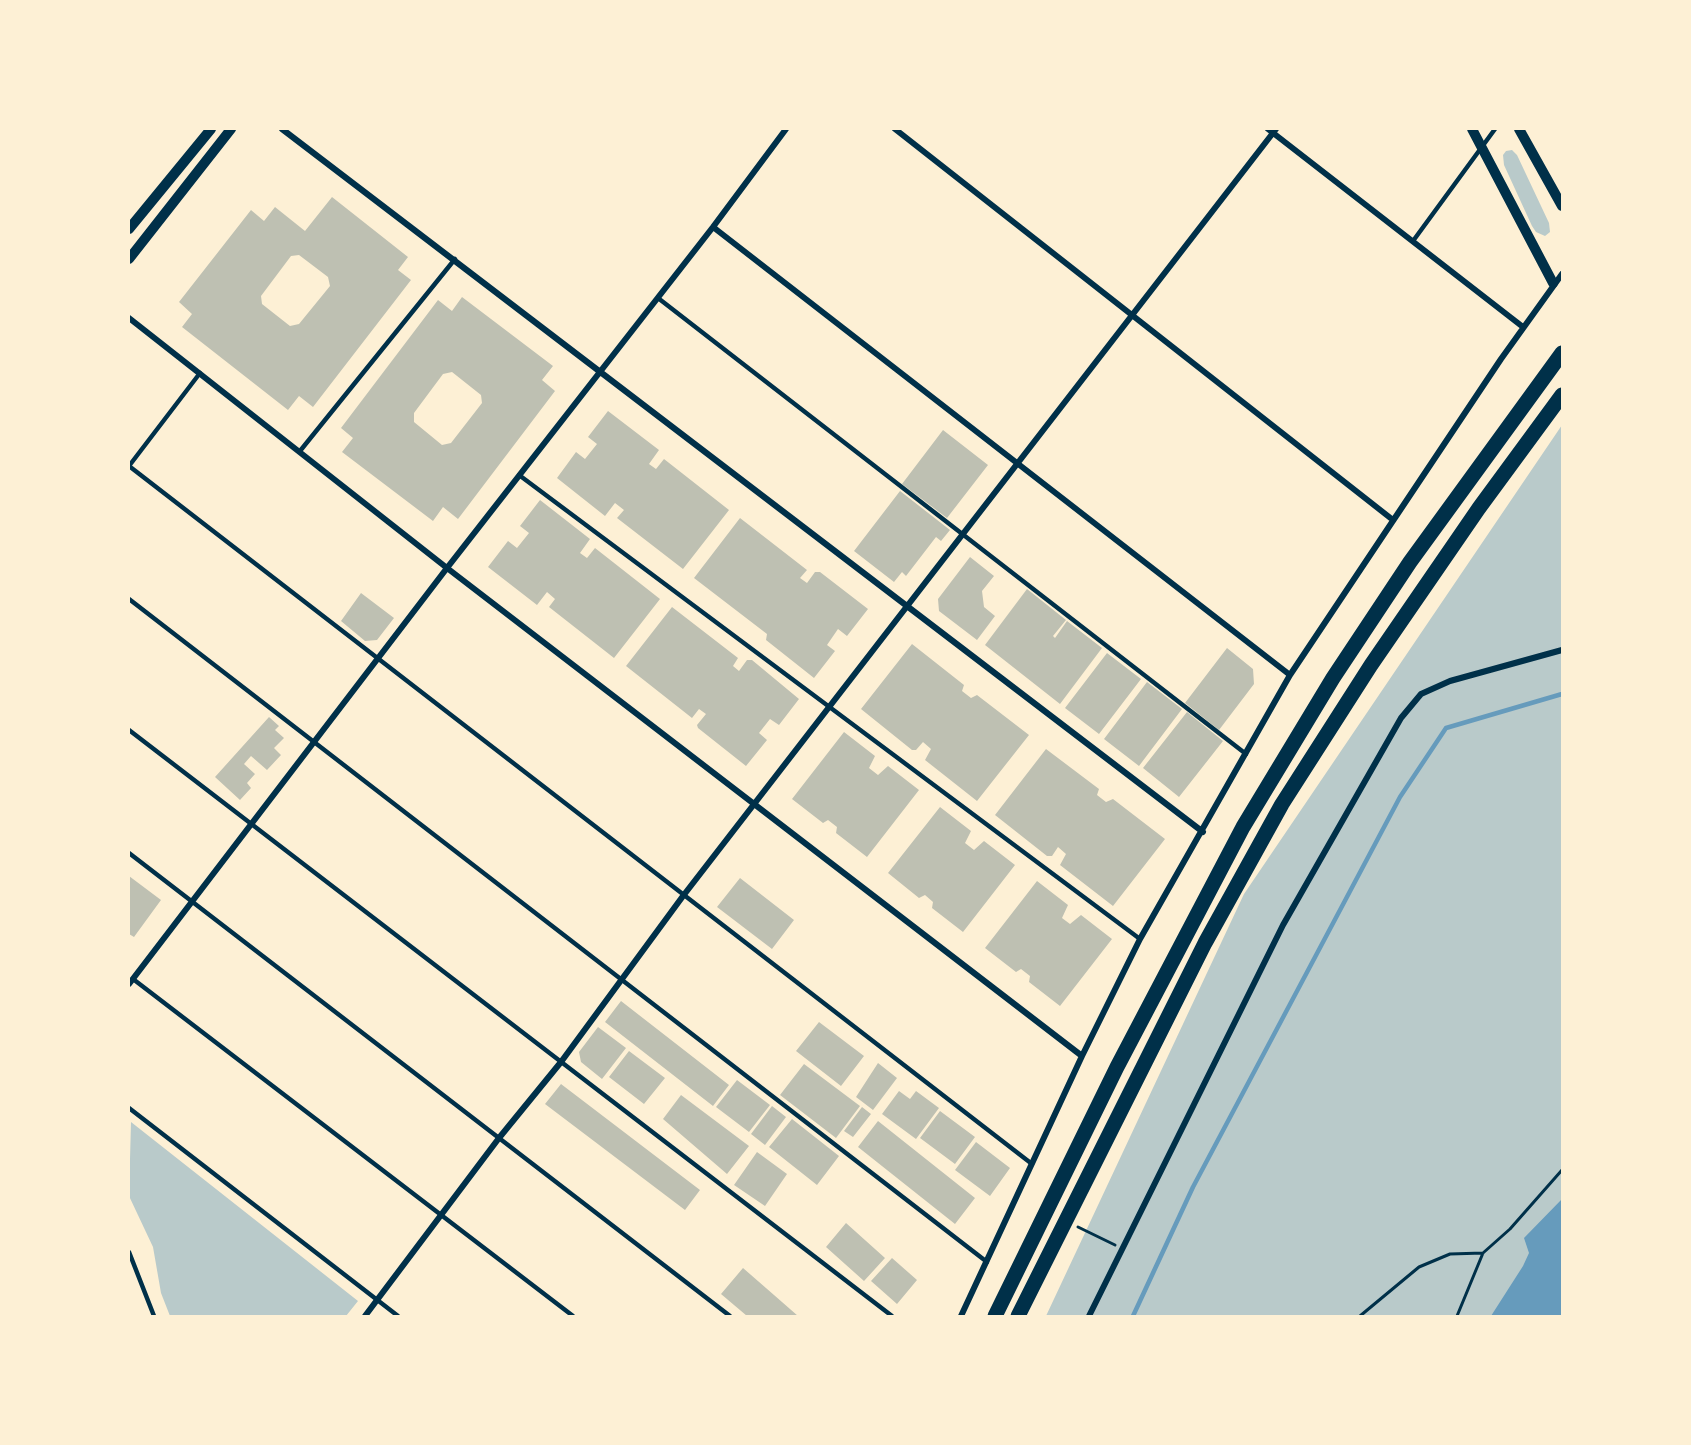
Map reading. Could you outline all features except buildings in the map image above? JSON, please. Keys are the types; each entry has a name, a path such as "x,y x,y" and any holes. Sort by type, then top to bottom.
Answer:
{"highway":[{"path":"995,1316 1112,1077 1243,827 1333,678 1410,562 1562,353"},
{"path":"1018,1316 1205,943 1282,804 1377,655 1479,508 1562,395"}],"street":[{"path":"129,229 211,129"},
{"path":"129,259 231,129"},
{"path":"282,129 1203,832"},
{"path":"131,981 786,129"},
{"path":"895,129 1393,520"},
{"path":"1472,129 1553,284"},
{"path":"1519,129 1562,206"},
{"path":"365,1316 499,1138 561,1062 683,896 830,709 1272,130 1523,327"},
{"path":"713,226 872,352 1018,461 1290,675"},
{"path":"960,1316 1082,1056 1140,939 1203,832 1290,675 1523,327 1562,274"},
{"path":"129,318 447,568 1082,1056"},
{"path":"1089,1316 1283,926 1401,718 1421,694 1450,681 1562,650"}],"lane":[{"path":"1413,241 1496,129"},
{"path":"300,451 455,259"},
{"path":"658,298 1246,754"},
{"path":"200,373 129,466 1032,1164"},
{"path":"519,475 1140,939"},
{"path":"129,599 623,978 987,1262"},
{"path":"129,730 892,1316"},
{"path":"129,853 730,1316"},
{"path":"131,981 573,1316"},
{"path":"129,1108 398,1316"},
{"path":"129,1252 154,1316"}],"path":[{"path":"1457,1316 1483,1253 1510,1229 1562,1170"},
{"path":"1074,1225 1122,1248"},
{"path":"1360,1316 1419,1267 1449,1254 1483,1253"}],"shaded area":[{"path":"1512,150 1517,155 1549,223 1550,232 1545,236 1536,232 1532,226 1504,165 1503,155 1506,151"},
{"path":"1562,425 1562,1316 1046,1316 1244,894"},
{"path":"131,1122 358,1301 346,1316 170,1316 161,1293 153,1247 129,1196"}],"water":[{"path":"1562,1199 1562,1316 1491,1316 1529,1253 1524,1238"}],"waterway":[{"path":"1133,1316 1193,1187 1400,797 1446,728 1562,694"}]}
